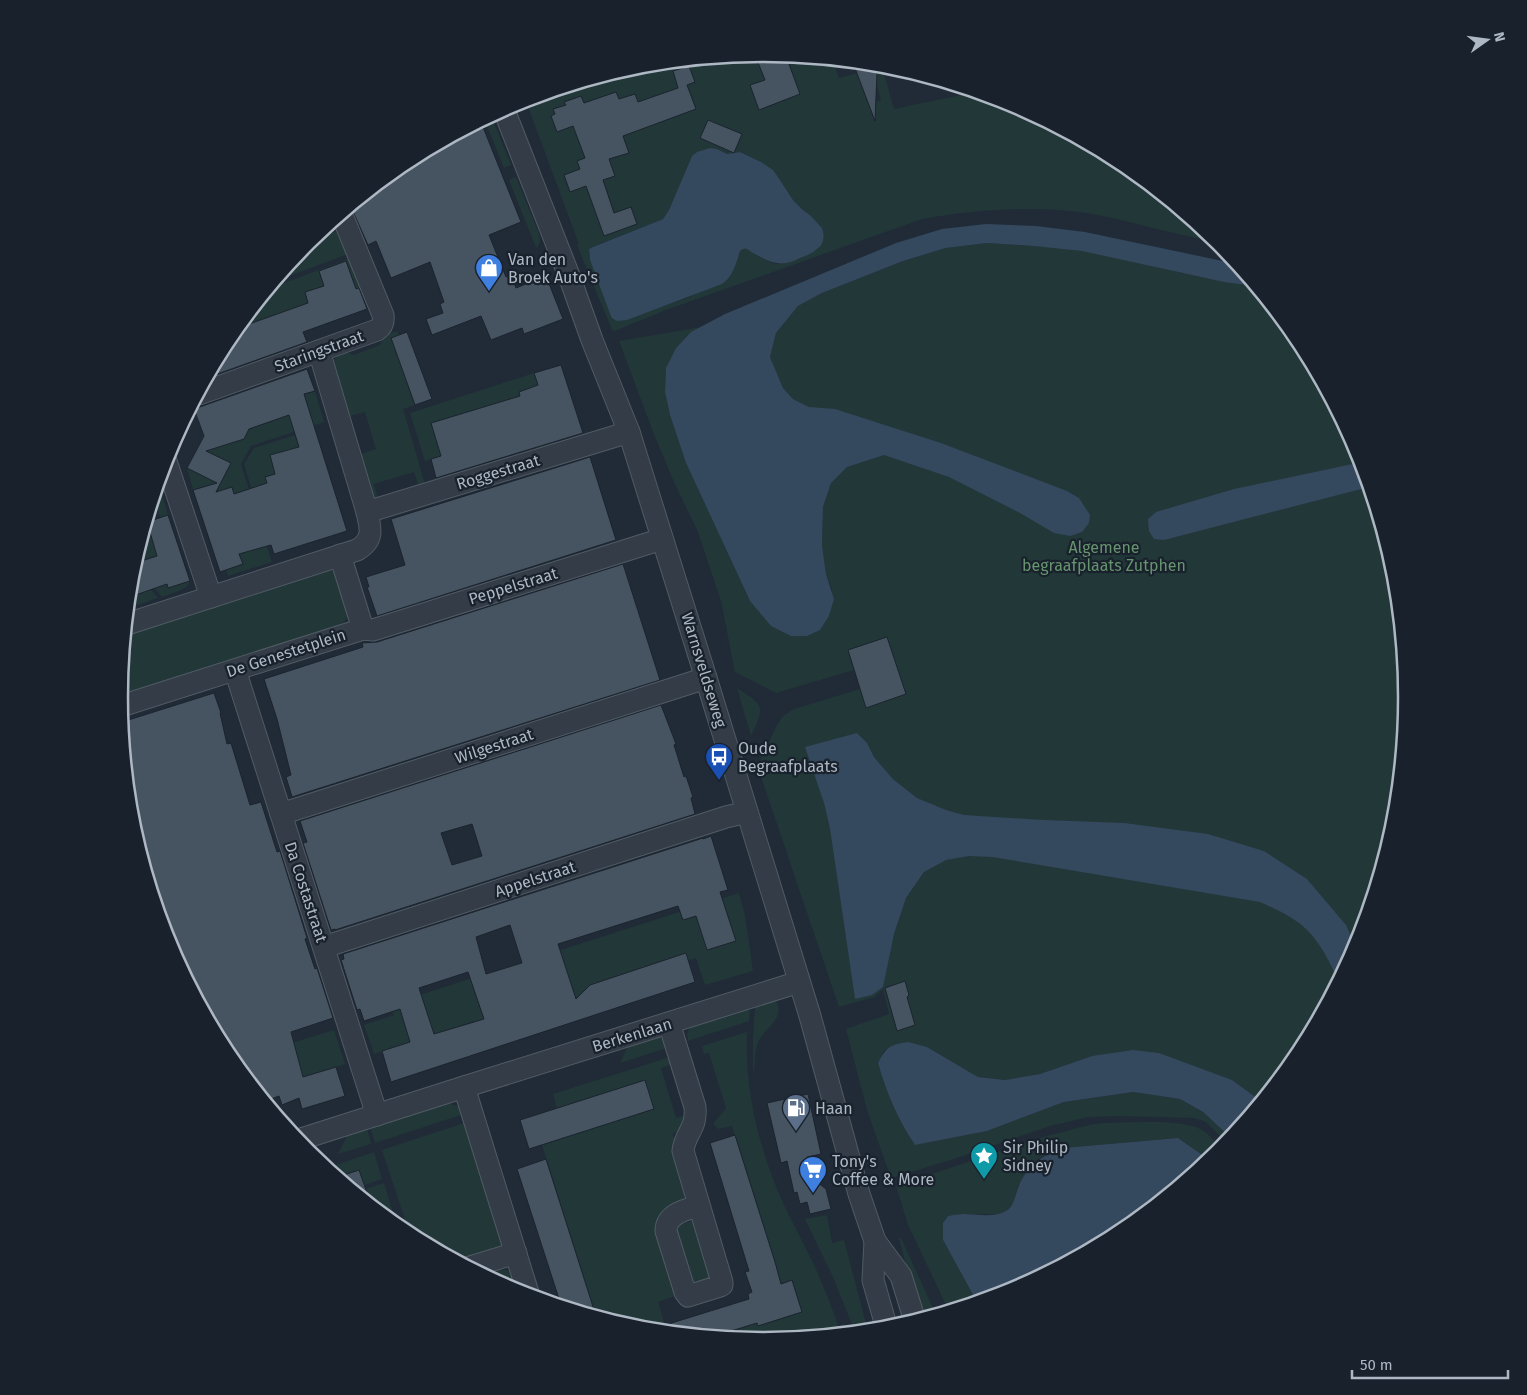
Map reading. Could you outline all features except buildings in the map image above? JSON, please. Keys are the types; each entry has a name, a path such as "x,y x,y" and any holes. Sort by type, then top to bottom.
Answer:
{"street":[{"name":"Warnsveldseweg","path":"507,117 629,432 748,812 814,1031 859,1194 875,1241 901,1276 913,1314"},
{"name":"Staringstraat","path":"208,391 381,327 384,321 383,315 344,221"},
{"path":"133,622 357,550 367,541 371,527 319,351"},
{"name":"Roggestraat","path":"367,512 629,432"},
{"path":"170,473 211,597"},
{"name":"Peppelstraat","path":"364,629 373,630 662,539"},
{"name":"De Genestetplein","path":"128,704 364,629 340,555"},
{"name":"Da Costastraat","path":"235,670 377,1115"},
{"name":"Wilgestraat","path":"281,814 706,678"},
{"name":"Appelstraat","path":"324,947 726,817 748,812"},
{"name":"Berkenlaan","path":"306,1138 799,982"},
{"path":"669,1023 695,1107 696,1118 693,1128 684,1142 683,1151 698,1206"},
{"path":"464,1087 526,1286"},
{"name":"Warnsveldseweg","path":"875,1241 873,1280 885,1320"},
{"path":"478,1264 516,1253"}],"green space":[{"path":"758,62 760,68 785,63 835,67 839,78 857,73 868,104 881,100 877,86 877,73 884,75 894,109 963,95 1007,111 1081,148 1116,170 1150,194 1204,240 1103,216 1058,210 989,210 922,219 666,310 615,331 612,330 577,245 579,244 528,108 599,84 685,68 673,72 678,88 638,102 635,94 619,99 616,92 595,99 587,112 581,96 565,101 566,105 553,109 555,114 551,116 557,132 573,126 593,155 577,161 580,169 564,175 570,192 586,186 589,194 603,180 609,159 629,153 623,136 680,115 693,101 687,85 695,82 689,67","holes":["768,79 776,104 759,109 750,85","708,120 742,134 734,152 700,138","717,149 727,154 740,152 747,155 780,180 793,200 822,228 823,241 816,250 779,264 769,262 743,248 739,251 739,255 690,297 663,306 610,314 590,260 590,248 663,219 669,210 692,156","630,207 637,224 605,236 598,219"]},
{"path":"494,123 511,165 504,168 487,126"},
{"path":"516,177 539,234 540,242 537,248 509,180"},
{"path":"339,225 351,253 288,276 314,248"},
{"name":"Algemene begraafplaats Zutphen","path":"987,243 1035,246 1070,249 1104,255 1246,285 1267,311 1313,380 1333,417 1365,493 1377,533 1386,574 1397,656 1397,739 1386,821 1377,862 1365,902 1333,978 1291,1050 1256,1097 1232,1080 1092,1056 1040,1074 1005,1080 978,1077 927,1047 893,1045 884,1051 878,1063 893,1106 915,1145 987,1131 1064,1102 1133,1092 1180,1099 1203,1112 1226,1133 1222,1138 1206,1122 1194,1118 1089,1117 1050,1126 954,1159 891,1178 867,1110 846,1029 889,1014 883,989 875,997 839,1007 759,771 759,763 783,716 794,709 860,689 854,670 776,693 735,672 721,601 698,532 653,432 619,341 701,327 691,332 676,348 666,368 665,392 670,415 686,463 750,601 807,636 820,629 829,616 832,589 826,574 822,545 823,507 831,483 809,407 793,399 783,388 770,357 776,333 798,306 822,293 903,261 946,248","holes":["867,743 874,757 893,779 917,798 924,872 906,898 894,934 855,999 830,829 824,803"]},
{"path":"353,257 365,286 349,292 351,273 346,261 339,264 322,301 317,288 305,292 309,305 245,333 282,284"},
{"path":"397,331 399,335 395,349 415,405 403,409 426,488 420,490 414,472 374,484 379,502 372,504 358,455 376,449 365,412 346,417 333,362 336,356 344,351 354,355 380,345 384,335"},
{"path":"534,373 558,446 537,452 530,428 425,461 410,413"},
{"path":"315,391 324,422 251,446 241,464 272,562 228,576 226,570 243,564 216,483 193,490 187,468 203,436 202,431"},
{"path":"295,435 304,463 265,477 267,483 257,507 244,464 254,448"},
{"path":"162,494 168,515 160,517 157,509"},
{"path":"150,533 168,588 190,581 186,587 162,597 147,579 154,564 152,557 144,560"},
{"path":"328,569 335,573 349,612 345,620 338,626 128,693 132,632"},
{"path":"140,578 158,598 136,606"},
{"path":"737,688 753,699 760,708 759,718 751,736"},
{"path":"739,893 745,915 753,971 705,985 696,958 507,1020 471,1022 374,1054 364,1025 394,1015 392,1012 387,1013 366,946 388,940 407,999"},
{"path":"774,998 779,1011 774,1022 758,1043 753,1074 755,1004"},
{"path":"750,1005 749,1021 688,1041 687,1034 690,1027"},
{"path":"334,1030 345,1064 326,1070 328,1078 285,1086 266,1092 251,1071 263,1052"},
{"path":"747,1032 750,1090 762,1147 779,1194 817,1272 839,1328 805,1331 730,1331 757,1323 759,1326 802,1312 792,1280 779,1284 773,1265 775,1263 732,1126 719,1129 713,1124 726,1108 709,1053 704,1054 702,1046"},
{"path":"655,1036 664,1039 670,1047 620,1063 629,1043"},
{"path":"673,1056 676,1063 661,1068 676,1118 692,1113 693,1122 673,1134 688,1181 687,1194 662,1221 678,1295 658,1302 665,1324 594,1309 542,1145 654,1109 645,1080 557,1108 553,1094"},
{"path":"447,1103 458,1106 464,1114 375,1143 370,1127"},
{"path":"467,1122 503,1243 500,1250 471,1260 405,1221 382,1150"},
{"path":"1178,1123 1198,1128 1216,1143 1203,1156 1178,1138 1063,1148 1038,1159 1018,1186 1010,1209 998,1214 948,1216 943,1223 943,1240 974,1297 946,1305 908,1225 896,1186 1043,1137 1093,1124"},
{"path":"367,1128 371,1144 338,1154 348,1134"},
{"path":"374,1152 382,1179 365,1185 365,1189 384,1183 393,1212 377,1201 334,1165"},
{"path":"827,1215 832,1243 844,1240 866,1324 853,1326 833,1277 805,1219"},
{"path":"693,1221 713,1270 709,1281 689,1284 672,1230 677,1225"},
{"path":"899,1238 901,1238 933,1309 920,1313"},
{"path":"507,1270 513,1273 515,1282 494,1272"}],"water":[{"path":"710,148 727,154 740,152 773,170 793,200 822,228 824,237 821,245 807,255 787,263 771,262 744,249 740,251 730,276 722,284 627,320 617,321 610,314 590,260 589,249 663,219 669,210 692,156 697,152"},
{"path":"986,224 1036,226 1085,232 1225,262 1246,285 1224,282 1082,251 987,243 946,248 903,261 822,293 798,306 776,333 770,357 783,388 793,399 809,407 835,409 941,443 1067,491 1079,498 1090,515 1089,523 1082,532 1070,536 1054,533 1020,513 949,477 884,455 847,467 831,483 823,507 822,545 826,574 834,599 829,616 820,630 807,636 791,636 771,626 750,601 686,463 670,415 665,392 666,368 676,348 691,332 725,314 896,243 942,229"},
{"path":"1354,464 1363,488 1164,540 1154,539 1149,531 1148,519 1156,512 1234,489"},
{"path":"857,733 867,743 874,757 893,779 917,798 964,815 1124,823 1208,834 1264,851 1307,879 1346,925 1351,937 1335,974 1322,949 1305,928 1280,911 1260,902 992,857 969,856 946,860 924,872 906,898 894,934 883,987 872,995 855,999 830,829 824,803 805,747"},
{"path":"908,1042 927,1047 978,1077 1005,1080 1040,1074 1092,1056 1133,1050 1159,1053 1232,1080 1256,1097 1226,1133 1203,1112 1180,1099 1133,1092 1064,1102 987,1131 915,1145 893,1106 878,1063 890,1047"},
{"path":"1178,1138 1203,1156 1150,1201 1081,1247 1044,1267 974,1297 943,1240 943,1223 948,1216 964,1214 991,1215 1006,1211 1013,1204 1021,1181 1030,1168 1042,1158 1063,1148"}],"place":[{"name":"Van den Broek Auto's","path":"489,292"},
{"name":"Oude Begraafplaats","path":"719,781"},
{"name":"Haan","path":"796,1132"},
{"name":"Sir Philip Sidney","path":"984,1180"},
{"name":"Tony's Coffee & More","path":"813,1194"}]}
